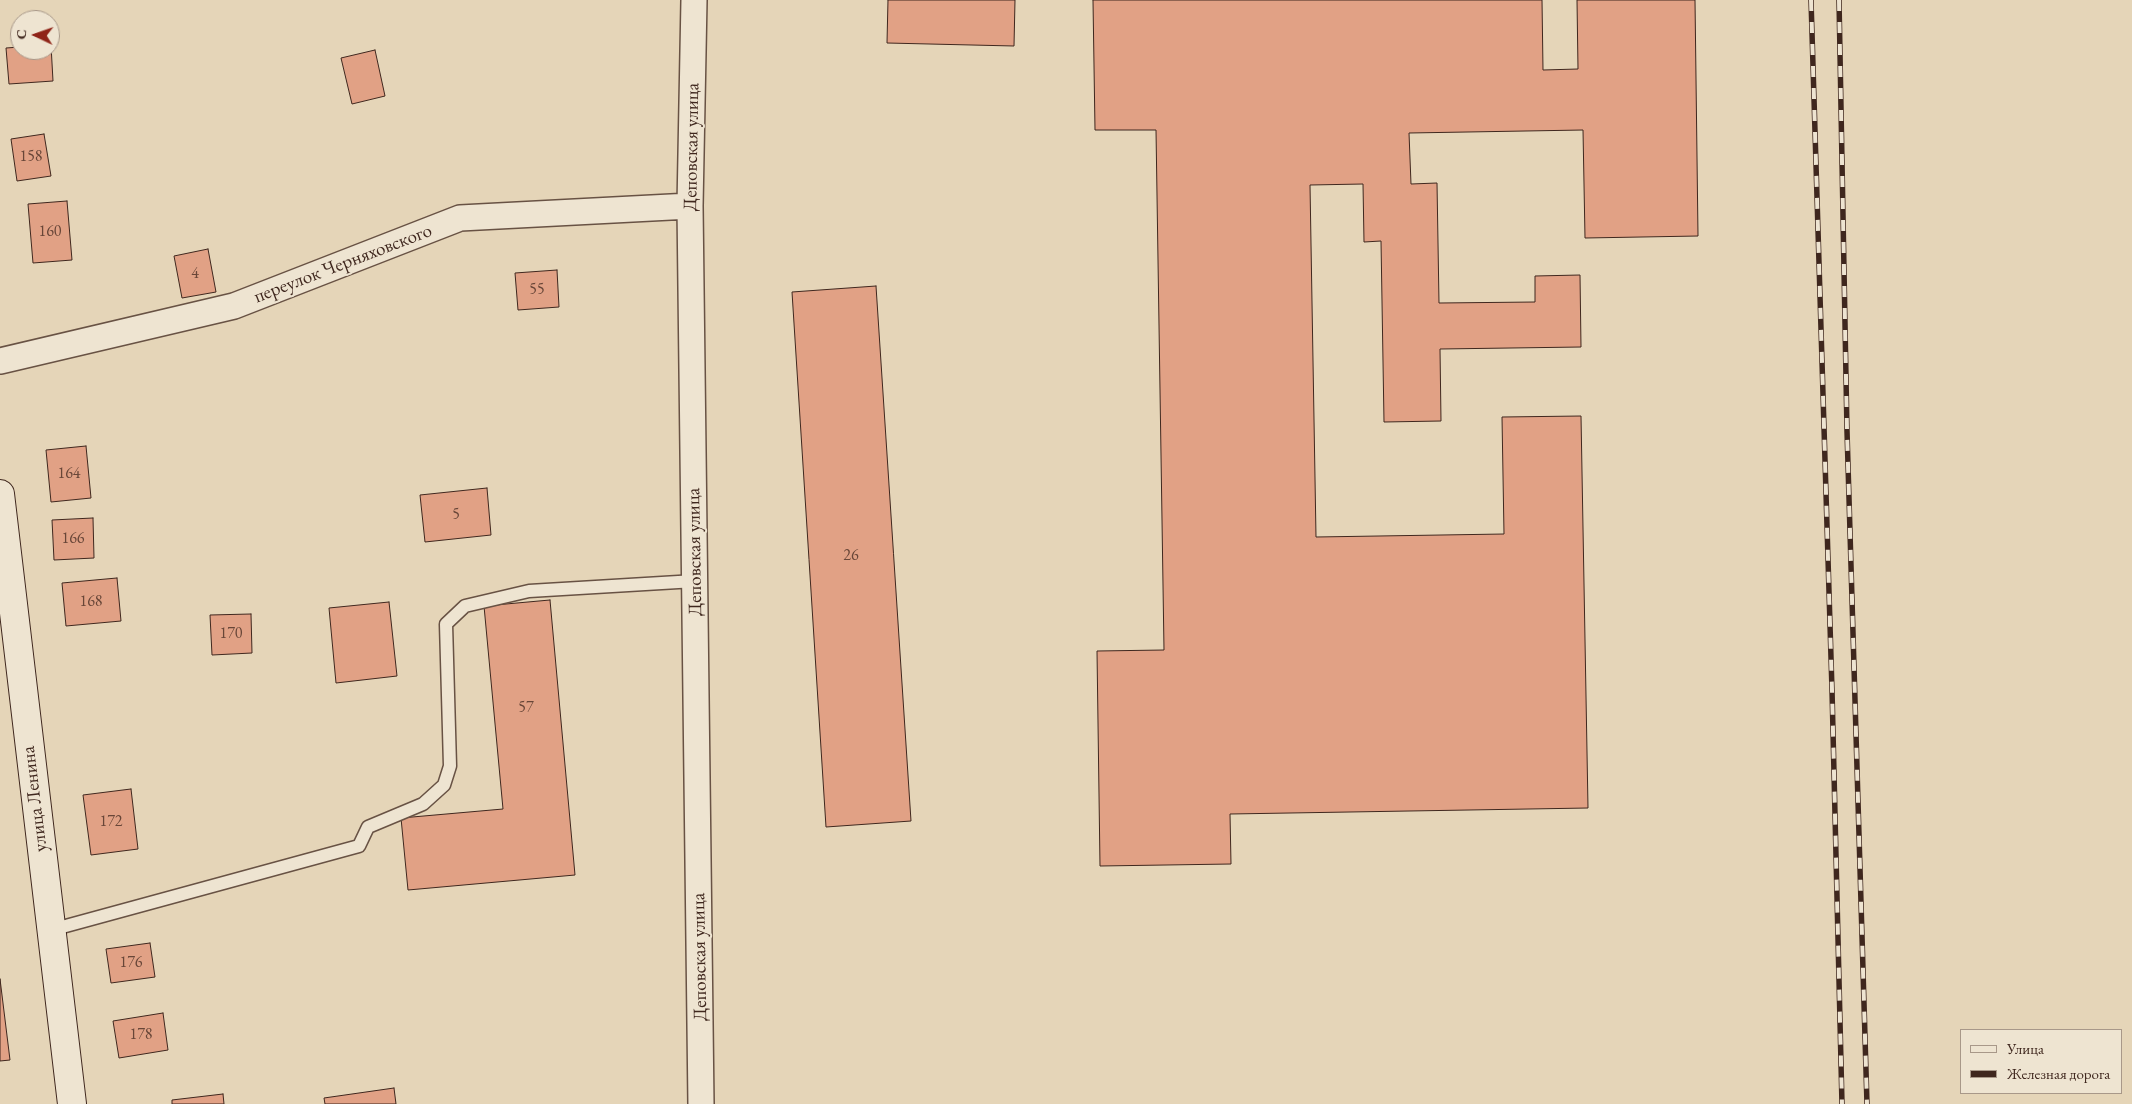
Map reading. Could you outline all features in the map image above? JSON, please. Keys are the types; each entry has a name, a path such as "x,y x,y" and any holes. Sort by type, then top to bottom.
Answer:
{"main road":[{"name":"улица Ленина","path":"0,494 72,1104"}],"street":[{"name":"Деповская улица","path":"694,0 690,206 701,1104"},
{"name":"переулок Черняховского","path":"0,361 234,306 460,218 690,206"}],"lane":[{"path":"51,930 359,846 368,827 423,804 444,785 450,766 446,624 465,606 529,591 695,581"}],"building":[{"path":"888,0 1015,0 1014,46 887,43"},
{"path":"1093,0 1542,0 1543,70 1578,69 1577,0 1695,0 1698,236 1585,238 1583,130 1409,133 1411,184 1437,183 1439,303 1535,302 1535,276 1580,275 1581,347 1440,349 1441,421 1384,422 1381,241 1364,242 1363,184 1310,185 1316,537 1504,534 1502,417 1581,416 1588,808 1230,814 1231,864 1100,866 1097,651 1164,650 1156,130 1095,130"},
{"path":"6,48 10,48 10,60 52,60 53,81 9,84"},
{"path":"375,50 385,96 352,104 341,58"},
{"path":"44,134 51,176 17,181 11,139"},
{"path":"67,201 72,260 33,263 28,204"},
{"path":"208,249 216,292 182,298 174,256"},
{"path":"557,270 559,307 518,310 515,273"},
{"path":"876,286 911,821 826,827 792,292"},
{"path":"86,446 91,498 51,502 46,450"},
{"path":"487,488 491,535 425,542 420,495"},
{"path":"93,518 94,558 54,560 52,520"},
{"path":"117,578 121,621 66,626 62,583"},
{"path":"550,600 575,875 408,890 401,818 503,809 484,606"},
{"path":"389,602 397,676 336,683 329,608"},
{"path":"251,614 252,653 212,655 210,615"},
{"path":"131,789 138,849 91,855 83,795"},
{"path":"150,943 155,977 111,983 106,949"},
{"path":"0,979 10,1060 0,1061"},
{"path":"163,1013 168,1050 119,1058 113,1021"},
{"path":"394,1088 396,1104 325,1104 324,1098"},
{"path":"223,1094 224,1104 172,1104 172,1100"}],"railway":[{"path":"1811,0 1832,690 1842,1104"},
{"path":"1839,0 1847,431 1867,1104"}]}
